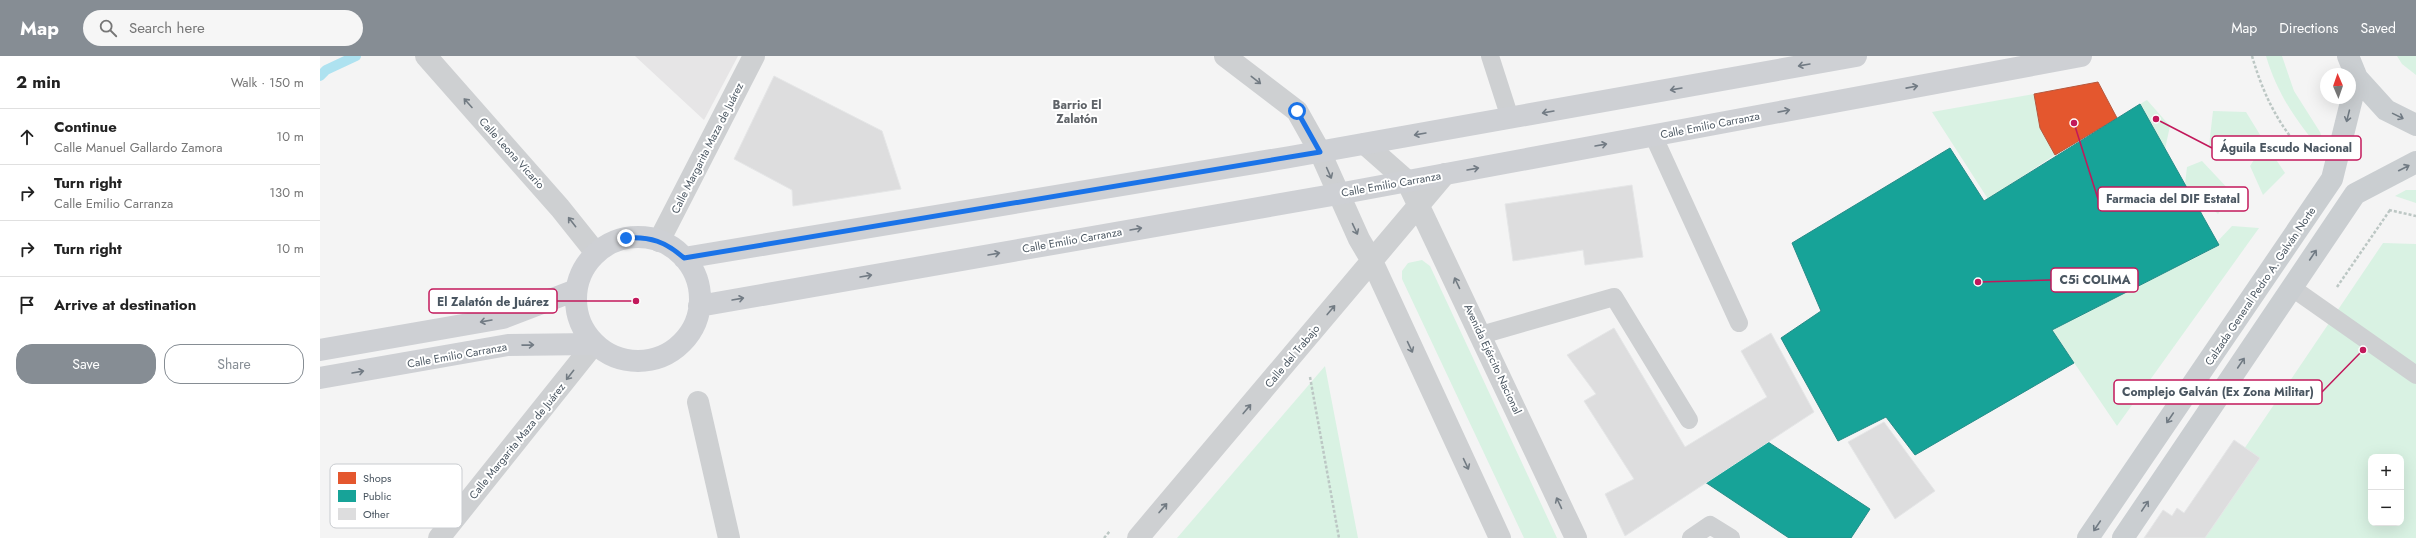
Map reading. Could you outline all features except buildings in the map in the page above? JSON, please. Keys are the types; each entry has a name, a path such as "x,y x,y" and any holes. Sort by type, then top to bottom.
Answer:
{"main road":[{"path":"684,258 1320,152 1856,56"},
{"name":"Calle Emilio Carranza","path":"699,306 1338,194 2081,56"},
{"path":"2348,56 2357,78 2386,110 2416,125"},
{"name":"Calzada General Pedro A. Galván Norte","path":"2088,538 2332,179 2357,78"},
{"path":"2123,538 2355,194 2416,162"},
{"path":"643,237 659,241 673,248 684,258 694,272 699,289 699,306 694,324 684,341 668,353 650,360 630,361 611,355 594,344 582,328 576,310 576,290 583,270 596,252 610,243 626,238 643,237"},
{"path":"320,350 503,318 576,290"},
{"name":"Calle Emilio Carranza","path":"320,378 508,346 594,344"}],"street":[{"name":"Calle Leona Vicario","path":"426,56 560,208 596,252"},
{"name":"Calle Margarita Maza de Juárez","path":"659,241 754,56"},
{"path":"1225,56 1297,111 1320,152 1338,194 1372,261 1500,538"},
{"path":"1365,144 1407,181"},
{"name":"Calle del Trabajo","path":"1138,538 1446,174"},
{"name":"Avenida Ejército Nacional","path":"1407,181 1420,205 1576,538"},
{"name":"Calle Margarita Maza de Juárez","path":"462,509 594,344"},
{"path":"698,402 730,538"},
{"name":"Calle Margarita Maza de Juárez","path":"439,538 447,528"}],"lane":[{"path":"1490,56 1510,118"},
{"path":"1653,136 1739,323"},
{"path":"2291,288 2416,375"},
{"path":"1481,335 1614,297 1689,420"},
{"path":"1691,538 1710,525 1731,538"}],"path":[{"path":"1310,374 1339,538"}],"shaded area":[{"path":"635,56 738,56 704,120"}],"green space":[{"path":"2266,56 2282,56 2294,91 2320,132 2329,159 2300,124 2284,98 2271,71"},
{"path":"2397,56 2416,56 2416,75 2402,64"},
{"path":"2034,94 2040,128 2055,155 1988,199 1932,112"},
{"path":"2147,100 2170,126 2165,149 2140,104"},
{"path":"2213,111 2246,112 2262,138 2218,155 2209,146"},
{"path":"2265,143 2285,173 2263,195 2250,166"},
{"path":"2202,161 2232,193 2218,214 2203,201 2202,215 2185,184 2187,167"},
{"path":"2406,190 2416,190 2416,203 2395,196"},
{"path":"2232,226 2259,228 2117,426 2052,330 2218,246 2217,242"},
{"path":"2383,243 2416,244 2416,538 2184,538"},
{"path":"1422,260 1430,266 1557,538 1524,538 1402,279 1402,271 1408,263"},
{"path":"1325,366 1358,538 1177,538"}],"waterway":[{"path":"320,76 326,70 356,56"}],"place":[{"name":"Águila Escudo Nacional","path":"2156,119"},
{"name":"Farmacia del DIF Estatal","path":"2074,123"},
{"name":"C5i COLIMA","path":"1978,282"},
{"name":"El Zalatón de Juárez","path":"636,301"},
{"name":"Complejo Galván (Ex Zona Militar)","path":"2363,350"}],"district":[{"name":"Barrio El Zalatón","path":"1077,112"}],"route":[{"path":"626,238 643,237 659,241 673,248 684,258 1320,152 1297,111"}]}
